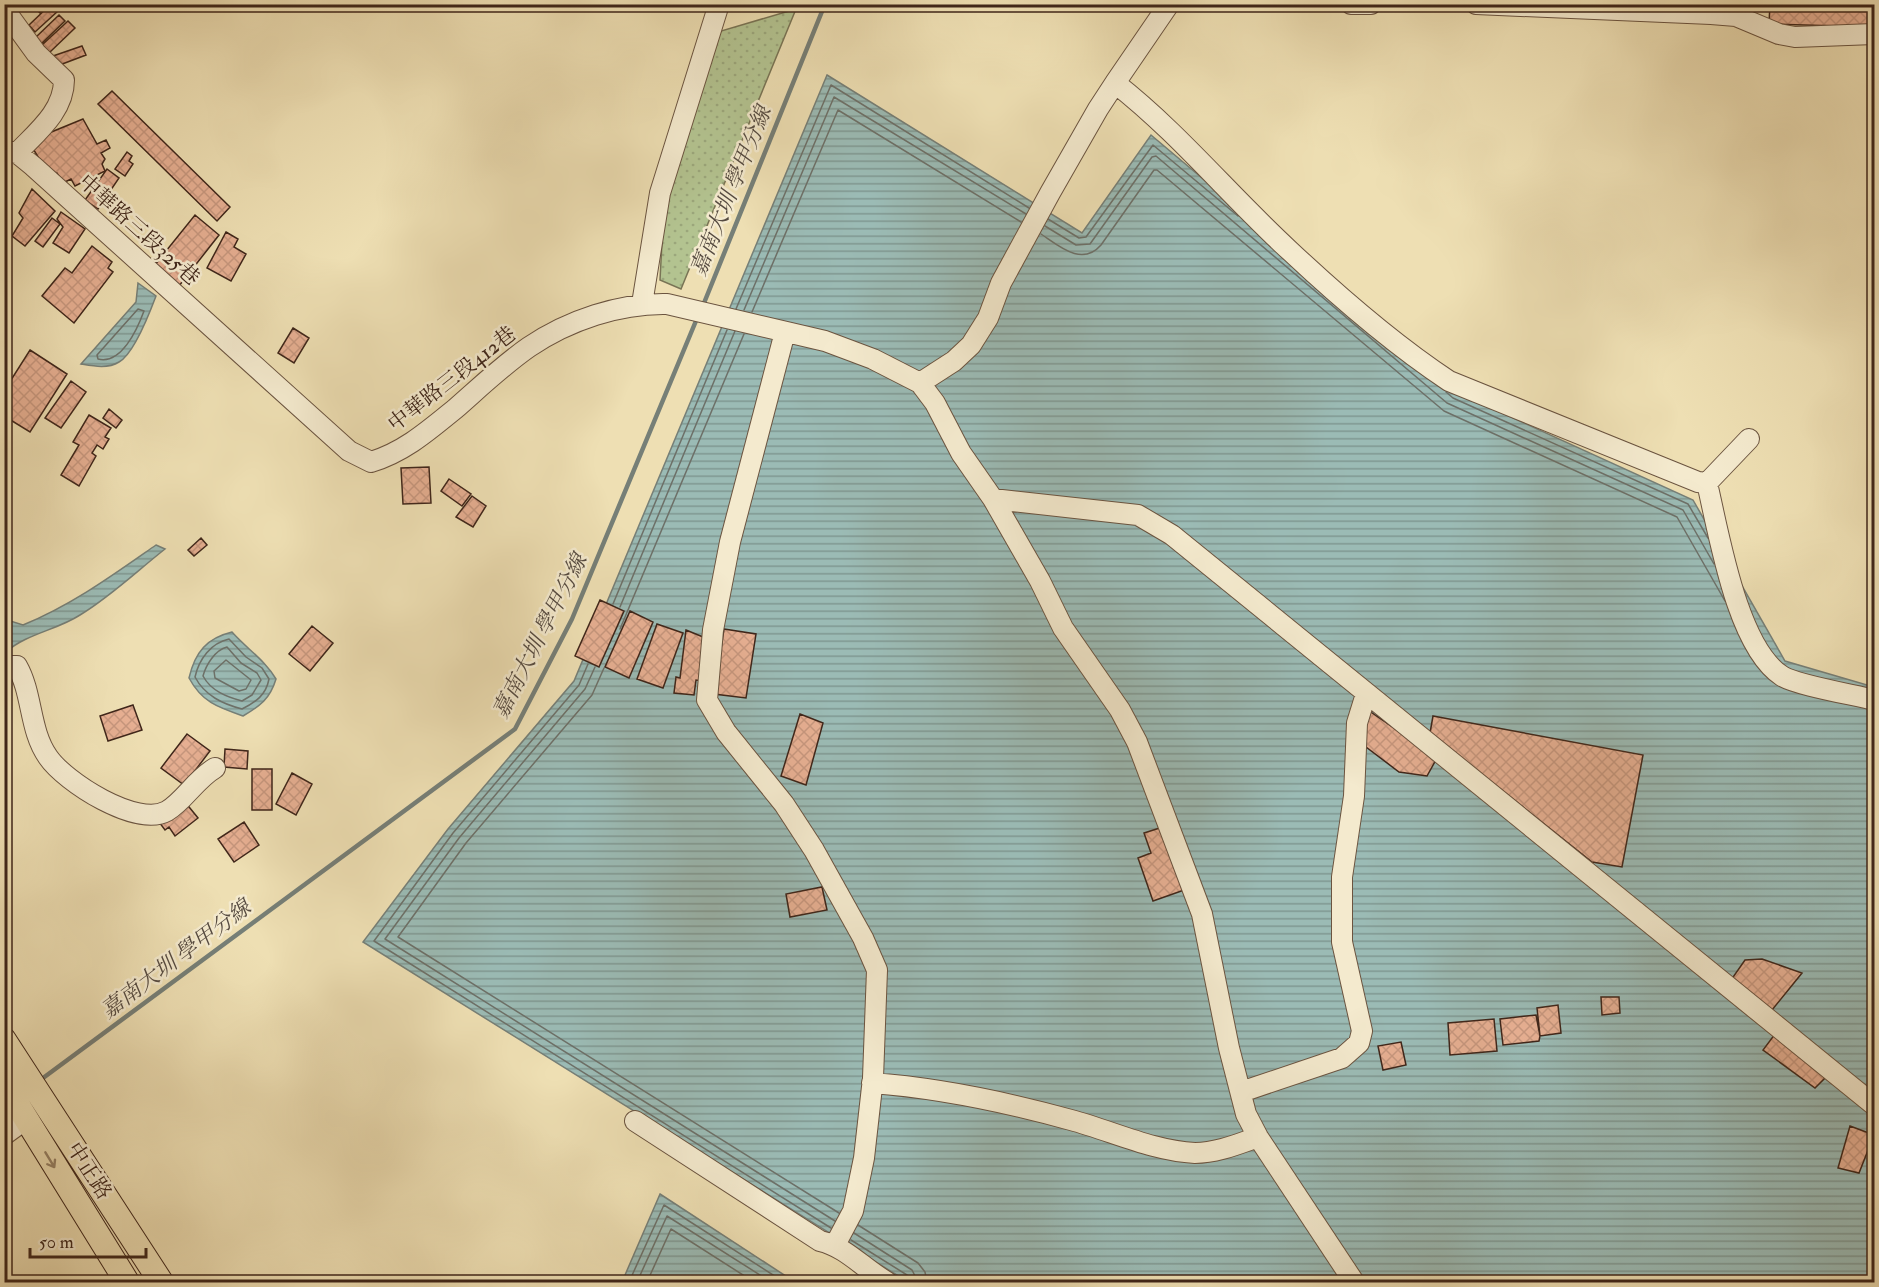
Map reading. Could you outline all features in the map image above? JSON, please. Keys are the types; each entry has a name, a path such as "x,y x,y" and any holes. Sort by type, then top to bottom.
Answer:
{"main road":[{"name":"中正路","path":"4,1040 18,1083 23,1115 127,1282"},
{"name":"中正路","path":"18,1083 161,1282"}],"lane":[{"path":"642,304 660,193 719,4"},
{"path":"1169,4 1098,109 1001,283 988,318 970,345 954,361 920,383 993,499 1063,628 1120,710 1137,742 1202,914 1229,1048 1246,1114 1258,1137 1354,1282"},
{"path":"1351,4 1371,4"},
{"path":"1476,4 1736,16 1779,34 1795,37 1875,34"},
{"path":"4,9 36,53 64,80 64,93 55,113 11,152"},
{"path":"1115,83 1154,114 1290,251 1416,359 1449,381 1515,410 1698,482 1707,483"},
{"name":"中華路三段325巷","path":"11,152 238,352"},
{"name":"中華路三段412巷","path":"238,352 349,451 371,462 389,457 416,441 530,347 588,317 642,304 667,304 825,341 873,359 920,383"},
{"path":"785,332 730,542 714,630 707,700 726,732 784,804 814,850 877,970 872,1083 864,1158 853,1211 835,1245"},
{"path":"1707,483 1749,439"},
{"path":"1707,483 1733,594 1768,664 1784,677 1875,700"},
{"path":"993,499 1138,515 1172,535 1875,1105"},
{"path":"4,666 17,666 25,680 36,733 48,758 88,791 121,809 147,817 167,811 202,776 215,768"},
{"path":"1241,1092 1342,1058 1359,1043 1362,1031 1342,942 1342,877 1354,796 1357,723 1366,694"},
{"path":"872,1083 998,1101 1072,1120 1136,1141 1196,1153 1219,1150 1258,1137"},
{"path":"4,1135 23,1115"},
{"path":"635,1121 820,1241 835,1245 887,1282"}],"green space":[{"path":"796,9 681,289 660,280 666,166 721,31"}],"water":[{"path":"827,75 1082,233 1151,135 1456,392 1693,500 1785,661 1874,687 1874,1282 908,1282 363,942 448,829 574,681"},
{"path":"138,283 156,296 141,332 130,351 125,358 110,366 81,364 136,302"},
{"path":"156,545 165,549 91,608 71,620 23,641 6,652 5,614 7,620 23,625 41,617 92,589"},
{"path":"232,632 261,660 276,679 271,692 264,701 243,716 211,703 199,693 189,678 203,648 216,638"},
{"path":"660,1194 795,1282 622,1282"}],"building":[{"path":"31,4 49,4 40,13"},
{"path":"51,4 59,10 35,32 29,25"},
{"path":"1770,4 1874,4 1874,27 1769,24"},
{"path":"59,15 65,21 41,44 35,38"},
{"path":"68,21 75,28 49,53 42,45"},
{"path":"82,46 86,55 57,66 53,56"},
{"path":"112,91 230,207 217,221 98,104"},
{"path":"83,119 97,144 106,140 110,148 101,153 105,159 102,164 105,171 75,186 71,179 63,183 57,173 49,175 32,147 49,133"},
{"path":"127,152 132,156 129,161 133,164 125,176 115,169"},
{"path":"107,169 119,178 98,209 85,200"},
{"path":"32,189 55,211 25,246 12,236 23,218 19,213"},
{"path":"61,212 85,229 69,253 53,243 63,227 57,219"},
{"path":"195,215 219,235 179,286 154,266"},
{"path":"52,218 60,224 43,247 35,241"},
{"path":"226,232 238,239 234,247 246,254 231,281 207,268"},
{"path":"92,246 112,262 108,268 113,272 74,323 42,296 65,268 72,273"},
{"path":"293,328 309,338 294,363 278,353"},
{"path":"30,350 67,374 30,432 4,416 4,391"},
{"path":"71,381 86,392 61,428 45,418"},
{"path":"109,409 122,420 116,428 103,418"},
{"path":"89,415 111,428 105,437 109,439 103,449 97,445 92,453 96,456 79,486 61,475 79,445 73,442"},
{"path":"429,467 431,503 403,504 401,468"},
{"path":"449,479 471,494 462,506 441,491"},
{"path":"472,496 486,506 473,527 456,517"},
{"path":"201,538 207,545 194,556 188,550"},
{"path":"600,600 624,611 599,667 575,656"},
{"path":"630,611 653,622 629,678 605,667"},
{"path":"657,624 683,633 663,688 637,679"},
{"path":"312,626 333,643 310,671 289,654"},
{"path":"724,629 756,634 746,698 714,694"},
{"path":"686,630 708,639 703,681 696,680 694,695 674,693 676,677 680,678"},
{"path":"133,705 142,730 108,741 100,716"},
{"path":"1365,708 1437,758 1427,776 1399,772 1362,744"},
{"path":"800,714 823,723 806,785 781,776"},
{"path":"1433,716 1643,755 1622,867 1592,862 1430,733"},
{"path":"187,734 210,751 184,785 161,768"},
{"path":"225,749 248,751 247,769 224,767"},
{"path":"252,769 272,769 272,810 252,810"},
{"path":"292,773 312,784 296,815 276,804"},
{"path":"185,802 198,818 175,836 169,827 165,830 159,822"},
{"path":"244,822 259,845 234,862 218,839"},
{"path":"1166,826 1187,889 1153,901 1138,858 1151,853 1144,833"},
{"path":"822,887 827,910 790,917 786,894"},
{"path":"1762,959 1802,973 1772,1010 1731,980 1745,960"},
{"path":"1601,997 1619,997 1620,1013 1602,1015"},
{"path":"1558,1005 1561,1033 1540,1036 1537,1008"},
{"path":"1536,1015 1539,1041 1503,1045 1500,1019"},
{"path":"1494,1019 1497,1051 1450,1055 1448,1023"},
{"path":"1775,1034 1827,1076 1815,1088 1763,1050"},
{"path":"1401,1042 1406,1065 1383,1070 1378,1046"},
{"path":"1850,1126 1874,1135 1859,1173 1838,1168"}],"waterway":[{"name":"嘉南大圳 學甲分線","path":"702,308 825,4"},
{"name":"嘉南大圳 學甲分線","path":"39,1081 515,729 572,619 698,316"}]}
